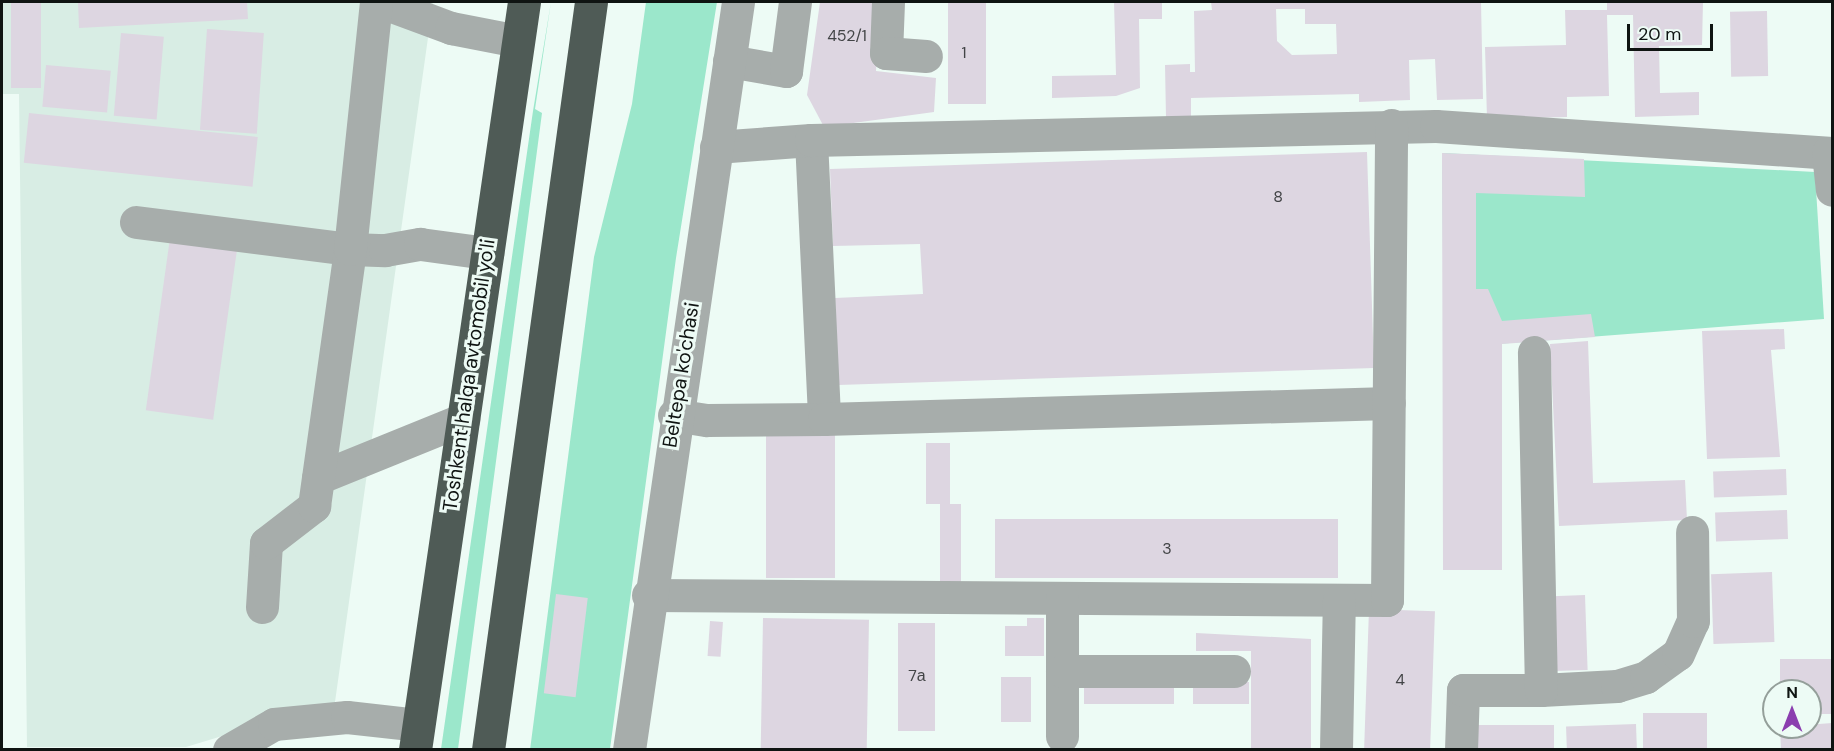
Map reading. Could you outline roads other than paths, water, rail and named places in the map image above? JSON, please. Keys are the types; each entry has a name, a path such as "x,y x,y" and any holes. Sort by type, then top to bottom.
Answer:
{"highway":[{"name":"Toshkent halqa avtomobil yo'li","path":"417,737 524,2"},
{"path":"488,750 591,2"}],"street":[{"path":"262,607 266,543 314,506 350,249 376,2"},
{"path":"381,2 451,28 518,41"},
{"name":"Beltepa ko'chasi","path":"629,750 648,595 674,415 738,2"},
{"path":"729,61 786,71 795,2"},
{"path":"888,2 886,53 926,56"},
{"path":"716,147 811,140 1391,125 1828,153 1833,190"},
{"path":"648,595 1387,600 1391,125"},
{"path":"811,140 824,418"},
{"path":"136,222 350,249 385,250 420,244 487,253"},
{"path":"1534,352 1541,690"},
{"path":"674,415 707,420 824,418 1389,402"},
{"path":"318,478 463,418"},
{"path":"1461,750 1463,690 1541,690 1617,686 1646,677 1678,654 1693,621 1692,532"},
{"path":"1062,599 1062,736"},
{"path":"1336,750 1339,600"},
{"path":"1062,671 1234,671"},
{"path":"229,750 274,724 347,717 417,737"}]}
